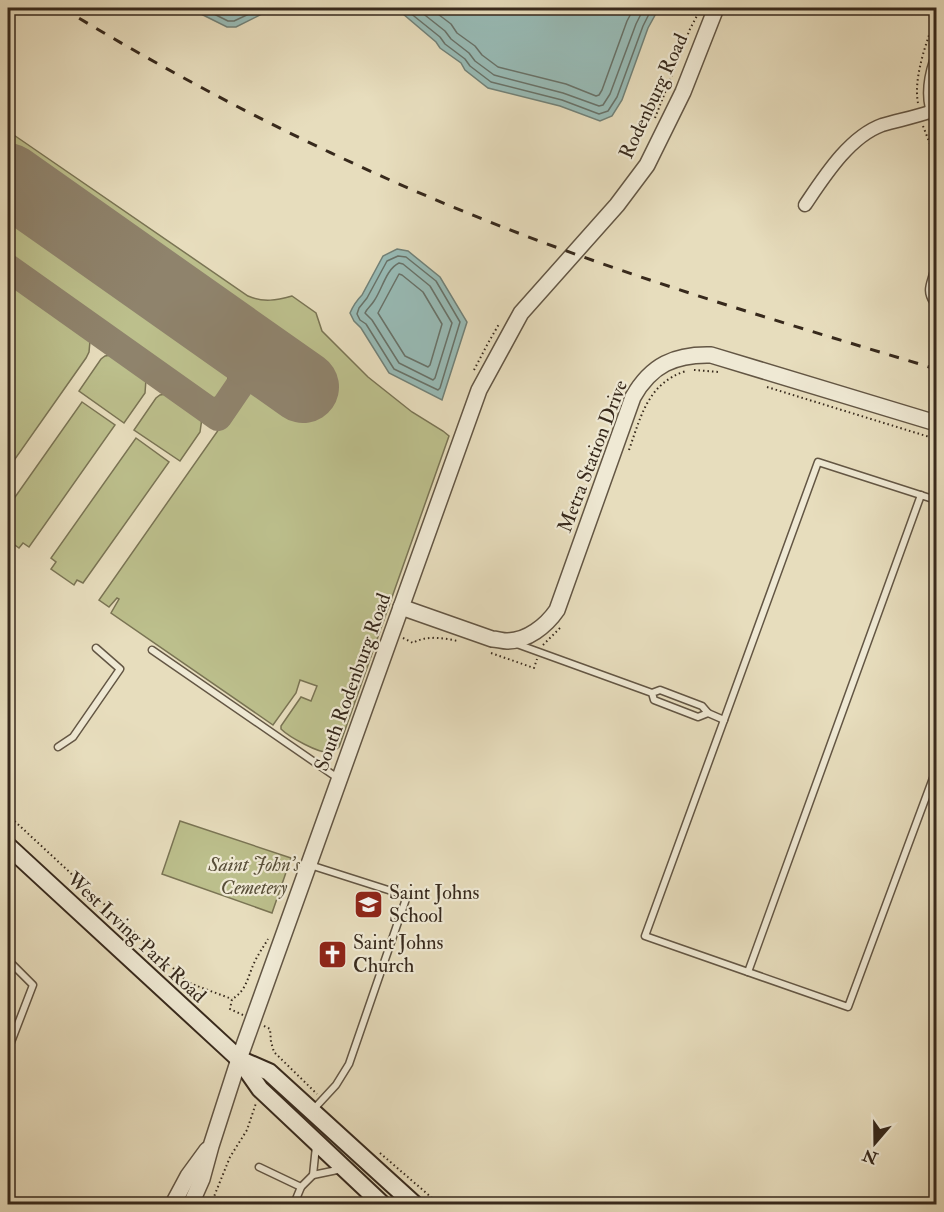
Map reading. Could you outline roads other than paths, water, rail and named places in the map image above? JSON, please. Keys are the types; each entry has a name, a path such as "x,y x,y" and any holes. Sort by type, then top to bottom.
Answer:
{"main road":[{"name":"West Irving Park Road","path":"8,846 238,1059 260,1089 382,1204"},
{"name":"West Irving Park Road","path":"238,1059 269,1072 318,1105 414,1204"}],"street":[{"name":"Rodenburg Road","path":"574,254 617,205 647,165 683,92 716,8"},
{"path":"805,205 835,162 870,131 882,126 934,115 930,92 936,61"},
{"name":"South Rodenburg Road","path":"191,1204 202,1179 238,1059 479,390 521,313 574,254"},
{"path":"936,274 932,290 936,301"},
{"name":"Metra Station Drive","path":"507,641 523,638 537,630 550,620 557,610 633,397 641,383 653,371 668,362 699,354 711,355 936,423"},
{"path":"401,607 492,639 507,641"},
{"name":"South Rodenburg Road","path":"173,1204 188,1176 211,1146"}],"lane":[{"path":"936,500 818,462 645,936 848,1007 936,770"},
{"path":"748,972 921,495"},
{"path":"507,641 652,693 660,690 702,706 708,714 724,720"},
{"path":"58,747 73,737 120,669 96,648"},
{"path":"152,650 340,779"},
{"path":"652,693 654,700 698,717 708,714"},
{"path":"309,864 407,896 349,1064 318,1105"},
{"path":"8,971 9,962"},
{"path":"8,1050 33,985 9,962"},
{"path":"314,1175 316,1142"},
{"path":"259,1167 301,1187"},
{"path":"294,1204 301,1187 314,1175 344,1169"}],"water":[{"path":"193,8 274,8 236,27 227,27"},
{"path":"396,8 659,8 648,28 622,100 612,116 600,121 560,106 488,88"},
{"path":"397,249 408,251 440,277 467,322 442,400 389,373 350,313 383,256"}],"railway":[{"path":"62,8 178,75 296,136 480,218 639,276 936,369"}],"place":[{"name":"Saint Johns School","path":"368,904"},
{"name":"Saint Johns Church","path":"332,954"}],"park label":[{"name":"Saint John's Cemetery","path":"254,876"}]}
